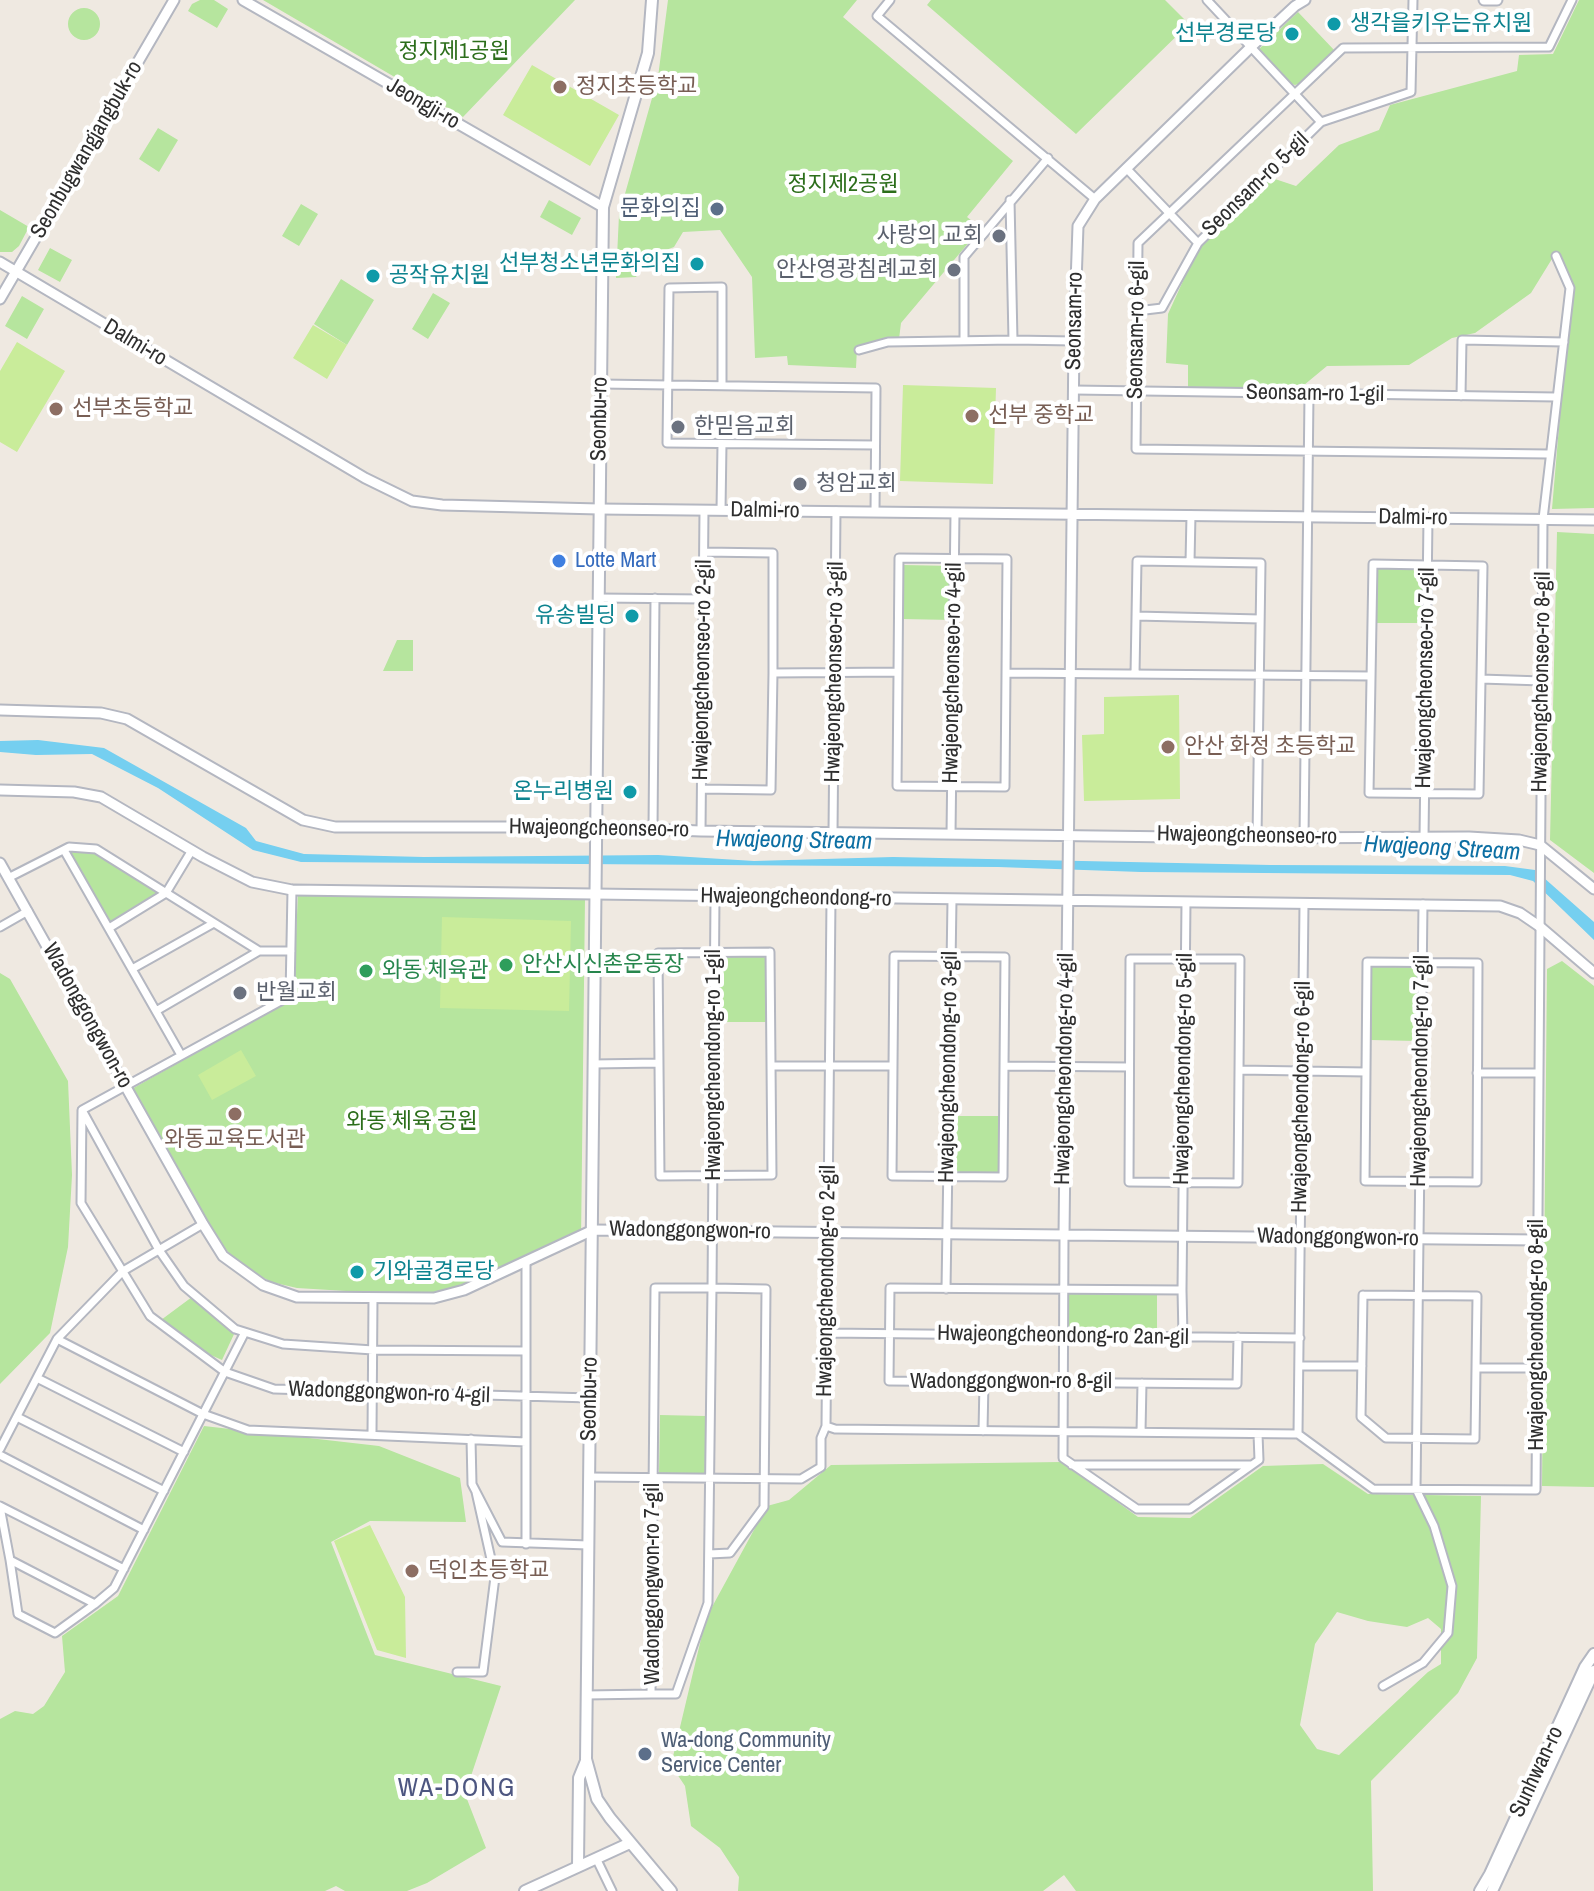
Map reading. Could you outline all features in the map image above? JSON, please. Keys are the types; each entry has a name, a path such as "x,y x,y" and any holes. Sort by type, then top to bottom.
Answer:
{"main road":[{"name":"Seonbu-ro","path":"652,0 648,53 603,207 586,1759 597,1799 671,1891"},
{"name":"Sunhwan-ro","path":"1480,1891 1585,1667 1594,1654"},
{"name":"Sunhwan-ro","path":"1492,1891 1594,1671"},
{"path":"578,1865 579,1778 586,1759"},
{"path":"525,1891 630,1843"}],"street":[{"name":"Seonbugwangjangbuk-ro","path":"0,299 174,0"},
{"name":"Jeongji-ro","path":"243,0 603,207"},
{"path":"890,0 877,16 1095,199"},
{"name":"Seonsam-ro","path":"1068,851 1078,226 1095,199 1126,168 1252,46 1305,0"},
{"name":"Seonsam-ro 5-gil","path":"1137,311 1162,308 1198,243 1321,122 1411,92 1413,0"},
{"path":"1484,0 1497,0"},
{"name":"Seonsam-ro 6-gil","path":"1549,454 1136,449 1138,243 1343,48 1549,47 1572,0"},
{"path":"1209,1 1321,122"},
{"path":"964,340 964,257 1048,158"},
{"path":"1126,168 1198,243"},
{"path":"1010,200 1013,340"},
{"path":"1461,396 1462,340 1564,342 1570,288 1556,256"},
{"name":"Dalmi-ro","path":"0,262 365,478 412,501 442,505 599,509 1594,520"},
{"path":"722,385 722,287 669,288 667,443 875,445"},
{"path":"859,350 888,342 1074,341"},
{"name":"Hwajeongcheonseo-ro 8-gil","path":"1540,865 1543,519 1564,342"},
{"path":"601,384 876,388 875,512"},
{"name":"Seonsam-ro 1-gil","path":"1074,390 1556,397"},
{"path":"1304,838 1309,395"},
{"path":"721,510 722,444"},
{"name":"Hwajeongcheonseo-ro 2-gil","path":"701,831 704,510"},
{"name":"Hwajeongcheonseo-ro 3-gil","path":"833,833 836,511"},
{"name":"Hwajeongcheonseo-ro 4-gil","path":"951,834 955,513"},
{"path":"1190,562 1191,515"},
{"name":"Hwajeongcheonseo-ro 7-gil","path":"1424,838 1428,518"},
{"path":"702,789 771,790 773,673 773,553 704,552"},
{"path":"899,558 954,559 1007,559 1005,787 897,786 899,558"},
{"path":"1135,674 1137,561 1261,563 1257,838"},
{"path":"1373,564 1427,565 1483,566 1479,794 1369,793 1373,564"},
{"path":"598,598 704,599"},
{"path":"653,829 655,598"},
{"path":"1136,616 1260,619"},
{"path":"773,673 898,672"},
{"path":"1006,673 1371,676"},
{"path":"1481,679 1542,681"},
{"name":"Hwajeongcheonseo-ro","path":"0,710 101,713 127,719 303,820 342,828 595,827 833,833 1506,839 1540,845"},
{"name":"Hwajeongcheondong-ro","path":"0,790 74,792 101,797 252,882 292,890 1507,907 1539,926 1594,973"},
{"path":"1540,845 1594,889"},
{"path":"8,878 69,847 96,849 259,951"},
{"path":"64,850 181,1055"},
{"path":"109,928 166,893 192,850"},
{"name":"Hwajeongcheondong-ro 4-gil","path":"1064,1236 1068,851"},
{"name":"Wadonggongwon-ro","path":"0,863 223,1256 263,1285 297,1297 434,1298 464,1290 593,1230 1537,1240"},
{"name":"Hwajeongcheondong-ro 8-gil","path":"1298,1434 1373,1489 1536,1490 1540,865"},
{"path":"292,890 290,996 82,1110 159,1250 184,1286 244,1334 283,1344 373,1350 526,1351"},
{"name":"Hwajeongcheondong-ro 1-gil","path":"712,1232 715,897"},
{"name":"Hwajeongcheondong-ro 2-gil","path":"831,899 826,1426 835,1429 1298,1434"},
{"name":"Hwajeongcheondong-ro 3-gil","path":"946,1289 952,900"},
{"name":"Hwajeongcheondong-ro 5-gil","path":"1183,1236 1186,902"},
{"name":"Hwajeongcheondong-ro 6-gil","path":"1298,1434 1304,904"},
{"name":"Hwajeongcheondong-ro 7-gil","path":"1416,1489 1423,904"},
{"path":"0,927 28,911"},
{"path":"132,969 214,923"},
{"path":"156,1011 259,951 291,951"},
{"path":"770,952 772,1175 660,1176 658,953 715,953 770,952"},
{"path":"894,956 951,956 1005,957 1003,1177 892,1176 894,956"},
{"path":"1130,959 1240,959 1238,1183 1129,1182 1129,1067 1130,959"},
{"path":"1367,962 1478,963 1477,1182 1365,1181 1366,1072 1367,962"},
{"path":"593,1064 659,1063"},
{"path":"771,1066 893,1066"},
{"path":"1004,1066 1129,1067"},
{"path":"1239,1070 1366,1072"},
{"path":"1477,1073 1538,1073"},
{"name":"Wadonggongwon-ro 4-gil","path":"82,1110 81,1203 150,1316 225,1372 274,1389 590,1398"},
{"path":"0,1449 57,1339 123,1271 203,1224"},
{"name":"Wadonggongwon-ro 7-gil","path":"712,1232 712,1288 710,1480 708,1603 676,1694 651,1694 655,1288 712,1288"},
{"path":"1064,1236 1063,1458 1137,1509 1190,1509 1259,1460 1258,1434"},
{"path":"1183,1236 1183,1337"},
{"path":"526,1261 526,1544"},
{"path":"709,1554 730,1553 764,1507 766,1289 712,1288"},
{"name":"Wadonggongwon-ro 8-gil","path":"1182,1290 890,1288 889,1381 1237,1384 1238,1337"},
{"path":"1363,1295 1419,1296 1477,1296 1475,1439 1386,1438 1361,1417 1363,1295"},
{"path":"372,1434 373,1298"},
{"name":"Hwajeongcheondong-ro 2an-gil","path":"827,1333 1300,1338"},
{"path":"0,1506 18,1614 55,1633 114,1588 244,1334"},
{"path":"57,1339 203,1414 248,1430 526,1442"},
{"path":"1299,1366 1362,1366"},
{"path":"1476,1368 1537,1368"},
{"path":"37,1378 184,1452"},
{"path":"983,1431 984,1382"},
{"path":"1141,1432 1142,1383"},
{"path":"17,1417 164,1491"},
{"path":"590,1477 801,1479 821,1467 821,1438 826,1426"},
{"path":"471,1439 472,1484 502,1542 588,1545"},
{"path":"0,1455 144,1530"},
{"path":"1072,1465 1253,1465"},
{"path":"1383,1686 1423,1663 1448,1633 1452,1586 1434,1526 1416,1489"},
{"path":"457,1672 483,1672 495,1577 476,1492"},
{"path":"0,1506 124,1569"},
{"path":"10,1560 95,1604"},
{"path":"586,1695 651,1694"},
{"path":"596,1858 612,1891"}],"green space":[{"path":"200,0 214,0 228,9 217,28 188,11 192,4"},
{"name":"정지제1공원","path":"263,0 575,0 463,117"},
{"name":"정지제2공원","path":"668,0 857,0 843,17 1013,161 967,217 981,228 901,323 899,339 857,348 856,368 788,365 787,356 755,358 752,277 720,230 683,232 674,247 650,256 636,277 616,278 619,215 658,77"},
{"path":"931,0 1165,0 1189,24 1076,134 927,5"},
{"path":"1579,0 1594,0 1594,508 1552,509 1571,287 1555,254 1531,293 1475,333 1452,338 1409,365 1327,366 1298,390 1188,389 1188,365 1166,363 1168,314 1198,248 1269,177 1296,186 1339,145 1379,130 1390,105 1517,71 1519,55 1553,54"},
{"path":"84,8 96,12 100,24 96,36 84,40 72,36 68,24 72,12"},
{"path":"1298,12 1335,51 1295,85 1289,83 1258,50"},
{"path":"532,65 619,115 590,166 503,115"},
{"path":"158,128 178,140 159,172 139,159"},
{"path":"549,200 581,218 572,235 540,217"},
{"path":"301,204 318,214 299,246 282,236"},
{"path":"0,210 29,227 19,246 12,252 0,252"},
{"path":"50,248 72,260 60,282 38,270"},
{"path":"341,279 374,300 347,345 314,324"},
{"path":"433,293 450,303 428,339 412,329"},
{"path":"22,296 44,309 27,339 5,326"},
{"path":"313,325 347,345 327,379 293,358"},
{"path":"17,342 65,371 17,452 0,442 0,371"},
{"path":"903,385 996,388 993,484 900,481"},
{"path":"1557,532 1594,534 1594,873 1550,840"},
{"path":"903,565 953,566 953,620 902,619"},
{"path":"1374,566 1426,566 1426,623 1374,623"},
{"path":"397,640 413,640 413,671 383,671"},
{"path":"1179,695 1180,799 1084,801 1082,735 1104,734 1104,697"},
{"path":"67,850 95,852 160,894 112,925"},
{"name":"와동 체육 공원","path":"298,894 585,898 581,1241 443,1291 411,1295 297,1288 271,1282 236,1262 215,1235 130,1090 293,998"},
{"name":"안산시신촌운동장","path":"442,917 571,921 569,1011 440,1008"},
{"path":"763,955 766,1022 719,1022 720,956"},
{"path":"1562,961 1594,986 1594,1487 1542,1486 1547,969"},
{"path":"1371,966 1418,967 1417,1041 1370,1040"},
{"path":"0,973 10,979 68,1081 72,1175 68,1247 50,1333 0,1384"},
{"path":"241,1050 256,1076 212,1100 198,1075"},
{"path":"950,1116 1002,1116 1001,1175 950,1175"},
{"path":"1066,1291 1157,1292 1157,1329 1066,1328"},
{"path":"192,1297 235,1332 222,1360 181,1342 161,1320"},
{"path":"660,1415 706,1416 705,1475 659,1474"},
{"path":"204,1426 379,1446 460,1478 466,1522 370,1521 331,1542 375,1655 501,1686 465,1794 486,1848 427,1883 407,1891 345,1891 336,1886 325,1891 0,1891 0,1719 15,1711 33,1714 44,1706 65,1672 62,1636 118,1596"},
{"path":"1062,1462 1138,1517 1190,1518 1263,1466 1323,1464 1368,1494 1481,1496 1477,1658 1458,1693 1371,1781 1373,1891 1076,1891 1064,1875 1043,1891 738,1891 739,1877 720,1848 691,1826 685,1786 671,1765 706,1618 767,1506 789,1500 831,1465","holes":["1337,1612 1407,1627 1428,1618 1441,1629 1441,1664 1428,1672 1339,1755 1317,1749 1300,1725 1315,1644"]},
{"path":"370,1525 405,1597 406,1658 377,1650 334,1541"}],"water":[{"path":"38,740 104,748 246,828 256,841 304,854 424,857 658,855 754,861 893,857 1271,865 1505,866 1535,870 1594,922 1594,940 1533,881 1510,875 1141,872 998,867 301,862 253,850 158,788 92,754 0,752 0,741"}],"place":[{"name":"생각을키우는유치원","path":"1334,24"},
{"name":"선부경로당","path":"1292,34"},
{"name":"정지초등학교","path":"560,87"},
{"name":"문화의집","path":"717,209"},
{"name":"사랑의 교회","path":"999,236"},
{"name":"선부청소년문화의집","path":"697,264"},
{"name":"안산영광침례교회","path":"954,270"},
{"name":"공작유치원","path":"373,276"},
{"name":"선부초등학교","path":"56,409"},
{"name":"선부 중학교","path":"972,416"},
{"name":"한믿음교회","path":"678,427"},
{"name":"청암교회","path":"800,484"},
{"name":"Lotte Mart","path":"559,561"},
{"name":"유송빌딩","path":"632,616"},
{"name":"안산 화정 초등학교","path":"1168,747"},
{"name":"온누리병원","path":"630,792"},
{"name":"안산시신촌운동장","path":"506,965"},
{"name":"와동 체육관","path":"366,971"},
{"name":"반월교회","path":"240,993"},
{"name":"와동교육도서관","path":"235,1114"},
{"name":"기와골경로당","path":"357,1272"},
{"name":"덕인초등학교","path":"412,1571"},
{"name":"Wa-dong Community Service Center","path":"645,1754"}],"district":[{"name":"WA-DONG","path":"457,1789"}],"water label":[{"name":"Hwajeong Stream","path":"794,841"},
{"name":"Hwajeong Stream","path":"1442,849"}]}
